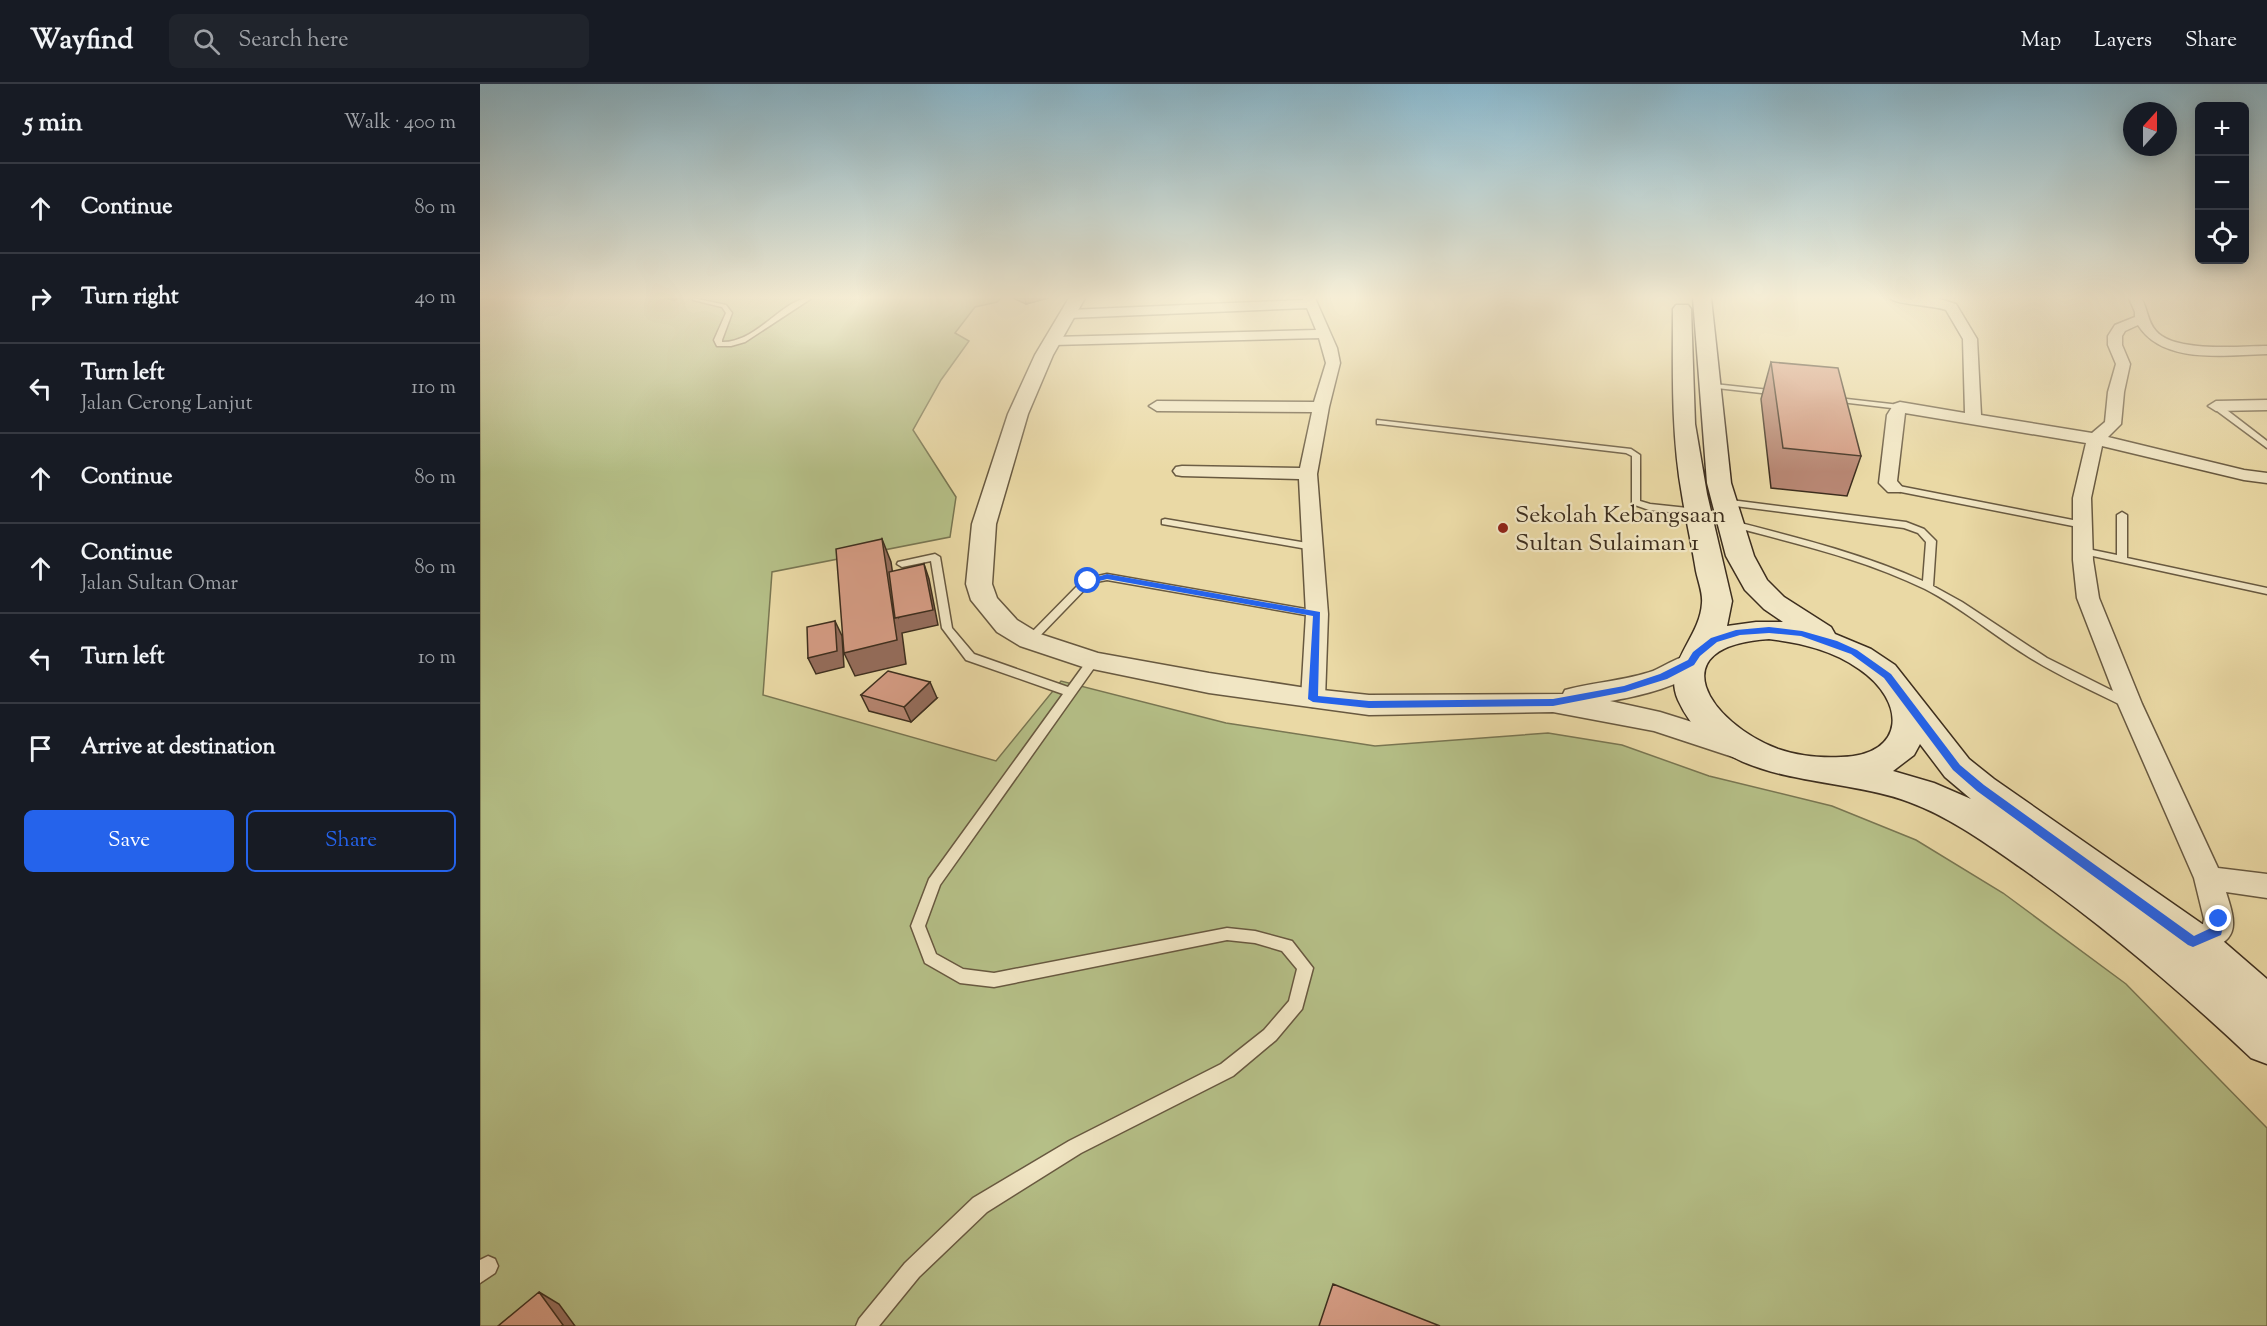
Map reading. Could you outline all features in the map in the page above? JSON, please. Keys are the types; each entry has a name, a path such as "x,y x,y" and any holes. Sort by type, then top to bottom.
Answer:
{"main road":[{"path":"1683,356 1684,424 1697,512 1717,601 1713,624 1694,658 1688,684 1698,709 1720,732 1754,752 1779,762 1807,769 1834,771 1886,781 1929,795 1992,828 2098,900 2193,976 2267,1043"},
{"path":"1706,356 1717,472 1726,512 1740,556 1755,584 1783,609 1834,643"},
{"path":"1694,658 1714,640 1739,632 1769,630 1802,634 1834,643 1854,652 1880,670 1900,690 1908,704 1957,768 1980,788 2193,942 2267,1007"},
{"path":"1834,771 1860,769 1882,762 1899,751 1909,737 1912,721 1908,704"}],"street":[{"path":"1044,356 1018,414 984,524 980,554 979,584 984,600 1007,626 1030,639 1093,661 1209,683 1369,705 1553,702 1625,689 1664,677 1694,658"},
{"path":"1313,699 1317,614 1308,474 1321,407 1333,363 1332,356"},
{"path":"1971,356 1973,417"},
{"path":"2120,356 2123,364 2113,424 2095,439 2082,498 2083,551 2088,598 2130,704 2208,878 2219,919 2217,932 2193,942"},
{"path":"2216,406 2267,405"},
{"path":"1157,406 1321,407"},
{"path":"1894,488 1888,483 1895,415 1899,407 1973,417 2095,439 2244,475 2267,478"},
{"path":"1182,471 1308,474"},
{"path":"1553,702 1660,722 1754,752"},
{"path":"2208,878 2267,886"}],"lane":[{"path":"1708,385 1792,394"},
{"path":"1828,398 1899,407"},
{"path":"2216,406 2267,445"},
{"path":"1380,422 1628,451 1636,455 1635,502 1649,507 1697,512"},
{"path":"1894,488 2083,525"},
{"path":"1726,512 1906,525 1921,531 1931,541 1928,587"},
{"path":"1726,512 1928,587 1973,614 2045,663 2130,704"},
{"path":"2122,516 2122,559"},
{"path":"1165,522 1313,547"},
{"path":"2083,551 2267,591"},
{"path":"902,564 935,557 947,628 970,657 1071,692"},
{"path":"1030,639 1088,581 1097,577 1317,614"},
{"path":"866,1326 912,1270 981,1205 1075,1147 1227,1070 1270,1035 1296,1004 1305,968 1287,946 1255,937 1227,934 994,980 960,976 930,958 918,926 934,883 1093,661"}],"green space":[{"path":"480,356 958,356 941,380 913,430 956,497 950,537 772,572 763,695 996,761 1061,681 1226,723 1375,746 1548,733 1622,745 1709,776 1832,806 1916,840 2003,893 2126,984 2267,1128 2267,1326 480,1326"}],"building":[{"path":"1771,362 1838,368 1861,456 1783,448"},
{"path":"882,539 897,640 844,653 836,549"},
{"path":"924,564 933,610 895,618 889,572"},
{"path":"835,621 837,651 808,658 807,627"},
{"path":"888,671 930,682 904,707 861,695"},
{"path":"1333,1284 1440,1326 1319,1326"},
{"path":"539,1292 563,1325 498,1326"}],"place":[{"name":"Sekolah Kebangsaan Sultan Sulaiman 1","path":"1503,528"}],"route":[{"path":"1088,581 1097,577 1107,577 1317,614 1313,699 1369,705 1553,702 1625,689 1664,677 1691,663 1697,654 1714,640 1739,632 1769,630 1802,634 1834,643 1854,652 1888,676 1957,768 1980,788 2193,942 2217,932 2219,919"}]}
